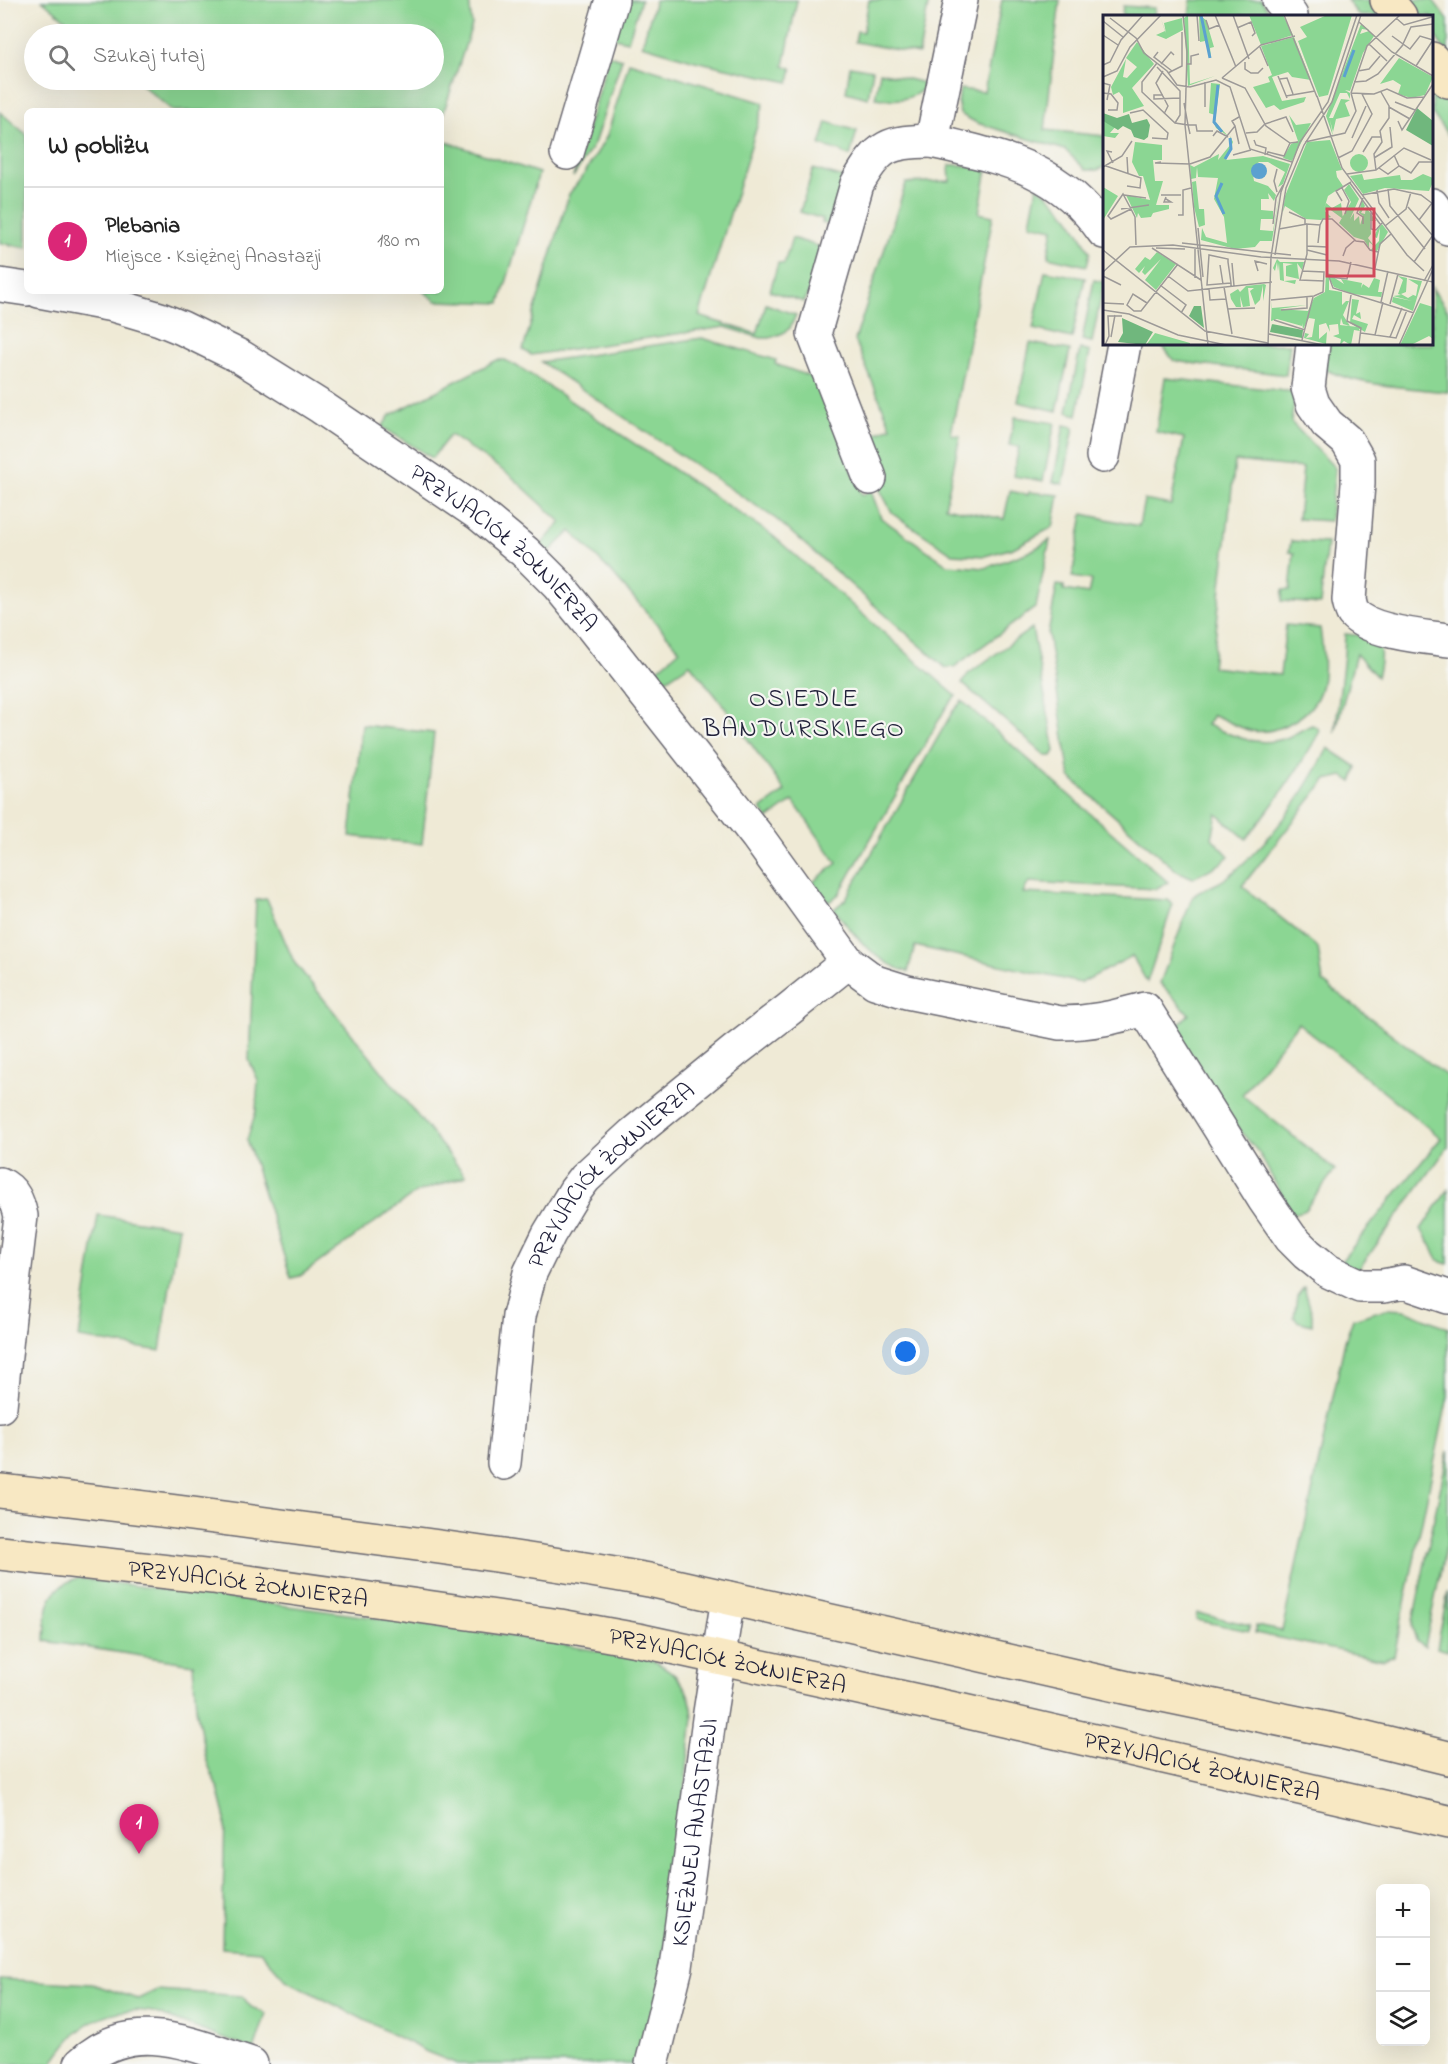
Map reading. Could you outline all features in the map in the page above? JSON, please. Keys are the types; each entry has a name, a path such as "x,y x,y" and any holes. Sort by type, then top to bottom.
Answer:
{"street":[{"path":"567,153 612,0"},
{"path":"932,141 961,0"},
{"path":"1279,0 1290,15"},
{"path":"1387,0 1399,15"},
{"path":"1433,62 1448,81"},
{"path":"870,478 814,334 857,184 869,162 887,146 905,141 932,141 992,155 1030,168 1068,191 1103,231"},
{"path":"1433,208 1448,228"},
{"path":"0,285 24,289"},
{"name":"PRZYJACIÓŁ ŻOŁNIERZA","path":"55,294 113,305 160,319 240,357 321,407 479,514 525,552 558,585 590,624 750,827 848,962 875,982 907,992 1060,1023 1104,1020 1145,1009 1230,1147 1291,1238 1307,1254 1328,1271 1360,1286 1383,1286 1404,1282 1448,1297"},
{"path":"1103,456 1124,345"},
{"path":"1313,345 1308,388 1313,404 1328,423 1347,441 1358,460 1349,600 1352,613 1363,621 1397,633 1448,640"},
{"name":"PRZYJACIÓŁ ŻOŁNIERZA","path":"504,1463 519,1316 530,1274 549,1234 575,1191 585,1178 633,1134 848,962"},
{"path":"0,1184 6,1186 18,1201 21,1216 4,1325 0,1406"},
{"path":"0,1491 377,1538 571,1566 649,1580 1128,1688 1342,1732 1448,1758"},
{"name":"PRZYJACIÓŁ ŻOŁNIERZA","path":"0,1553 213,1577 369,1598 560,1626 643,1641 990,1717 1448,1822"},
{"name":"KSIĘŻNEJ ANASTAZJI","path":"652,2064 675,1967 728,1598"},
{"path":"81,2064 91,2054 109,2043 147,2036 189,2043 251,2064"}],"green space":[{"path":"42,0 469,0 472,25 444,111 444,108 169,108 148,90 444,90 444,24 71,24"},
{"path":"624,0 641,0 628,41 614,38"},
{"path":"655,0 797,0 784,66 792,68 789,82 695,61 642,45"},
{"path":"869,0 929,0 919,54 855,42 857,31 863,32"},
{"path":"1002,0 1060,0 1045,130 1103,136 1103,167 1086,170 1065,150 977,123 960,114 958,104 960,89 984,92"},
{"path":"1191,0 1261,0 1272,15 1189,15"},
{"path":"1347,0 1368,0 1380,15 1358,15"},
{"path":"1407,0 1433,0 1448,20 1448,54 1433,33 1433,15 1418,15"},
{"path":"1123,6 1155,8 1154,15 1122,15"},
{"path":"609,55 622,59 594,144 573,177"},
{"path":"629,62 764,103 699,316 757,334 766,304 796,315 790,328 783,333 770,338 761,338 725,327 531,355 523,350 569,194 585,173 607,136"},
{"path":"850,66 873,70 868,98 846,92"},
{"path":"880,72 928,84 911,97 875,98"},
{"path":"1433,83 1448,105 1448,135 1433,114"},
{"path":"0,112 24,132 24,247 0,243"},
{"path":"827,122 857,131 850,156 820,145"},
{"path":"444,141 539,173 500,303 436,301 427,294 444,294"},
{"path":"949,165 987,169 979,213 993,216 951,434 960,436 945,507 1004,519 1010,491 1028,495 1029,492 1059,495 1053,527 1013,548 985,556 953,554 893,514 879,488 869,436 891,427 855,340 906,183 950,181"},
{"path":"813,169 844,178 830,225 822,223 823,219 800,212"},
{"path":"1037,186 1061,208 1079,233 1090,252 1087,266 1048,257 1053,229 1030,224"},
{"path":"792,238 824,248 812,287 804,302 770,291 778,263 784,264"},
{"path":"1045,271 1085,278 1072,338 1033,329"},
{"path":"1094,280 1103,282 1092,342 1082,340"},
{"path":"1433,289 1448,311 1448,392 1351,379 1323,368 1323,345 1433,345"},
{"path":"702,338 776,360 775,364 817,379 862,495 871,491 881,518 948,565 985,568 1029,552 1050,540 1036,607 954,667 946,668 776,519 541,362"},
{"path":"1030,343 1070,350 1057,411 1018,402"},
{"path":"1162,345 1290,345 1286,375 1174,361"},
{"path":"1080,349 1090,352 1077,415 1067,412"},
{"path":"497,360 505,360 522,369 772,535 956,696 947,706 839,894 829,902 813,882 837,863 793,801 768,819 761,809 785,791 720,701 690,664 666,680 657,670 680,650 611,572 571,531 549,552 541,545 561,522 511,476 450,435 432,458 382,427 390,415"},
{"path":"1165,378 1296,392 1291,422 1335,468 1330,521 1298,519 1303,468 1235,461 1212,667 1280,675 1286,625 1320,628 1323,657 1322,684 1312,706 1302,716 1280,727 1252,731 1213,715 1207,725 1246,739 1265,742 1286,738 1312,725 1320,731 1286,786 1246,839 1217,814 1212,838 1229,856 1220,864 1193,878 1177,871 1070,777 1048,633 1057,585 1064,586 1064,590 1088,594 1091,580 1072,577 1083,514 1139,526 1144,500 1171,505 1184,438 1156,432"},
{"path":"1015,417 1055,423 1043,481 1013,476 1019,447 1009,445"},
{"path":"1064,425 1074,427 1063,484 1053,482"},
{"path":"1291,541 1327,543 1320,604 1282,601 1283,590 1290,590 1294,553 1289,552"},
{"path":"1032,628 1055,751 1052,756 1046,756 962,683 968,674"},
{"path":"1345,634 1377,637 1380,661 1377,677 1356,654 1335,733 1344,655"},
{"path":"962,701 1168,882 1155,889 1029,882 1023,893 1168,900 1172,907 1147,982 1132,956 1081,983 915,946 908,972 896,968 876,955 857,938 834,909 845,900 953,711"},
{"path":"362,725 434,733 422,844 350,836"},
{"path":"1328,748 1357,767 1352,782 1343,776 1326,780 1242,886 1318,948 1323,982 1448,1077 1448,1147 1358,1270 1341,1262 1441,1138 1298,1023 1242,1095 1335,1170 1304,1211 1292,1214 1259,1153 1183,1064 1168,1035 1189,1014 1160,983 1194,895 1228,877 1262,844 1309,782"},
{"path":"267,899 294,962 466,1176 417,1192 300,1276 291,1278 247,1140 256,1111 258,1080 249,1060 256,900"},
{"path":"1448,1190 1448,1264 1437,1258 1421,1229"},
{"path":"98,1215 179,1227 160,1351 79,1338"},
{"path":"1304,1287 1312,1314 1312,1325 1297,1321 1294,1317 1297,1296"},
{"path":"1386,1309 1405,1310 1448,1328 1448,1396 1394,1656 1384,1660 1255,1633 1256,1626 1282,1631 1345,1341 1353,1319"},
{"path":"1448,1451 1448,1536 1425,1646 1416,1640 1412,1626"},
{"path":"77,1578 505,1635 651,1660 668,1670 686,1690 693,1718 652,2064 457,2064 427,2052 286,1980 260,1951 222,1948 225,1815 206,1759 196,1708 193,1664 45,1641 47,1611 53,1595 66,1583"},
{"path":"1448,1592 1448,1651 1437,1648"},
{"path":"1197,1613 1250,1625 1248,1631 1196,1620"},
{"path":"0,1979 92,1984 138,1999 157,1990 242,1996 251,2007 266,2014 254,2050 153,2012 127,2011 102,2017 81,2029 63,2048 53,2064 0,2064"}],"place":[{"name":"Plebania","path":"139,1854"}],"district":[{"name":"OSIEDLE BANDURSKIEGO","path":"804,712"}]}
